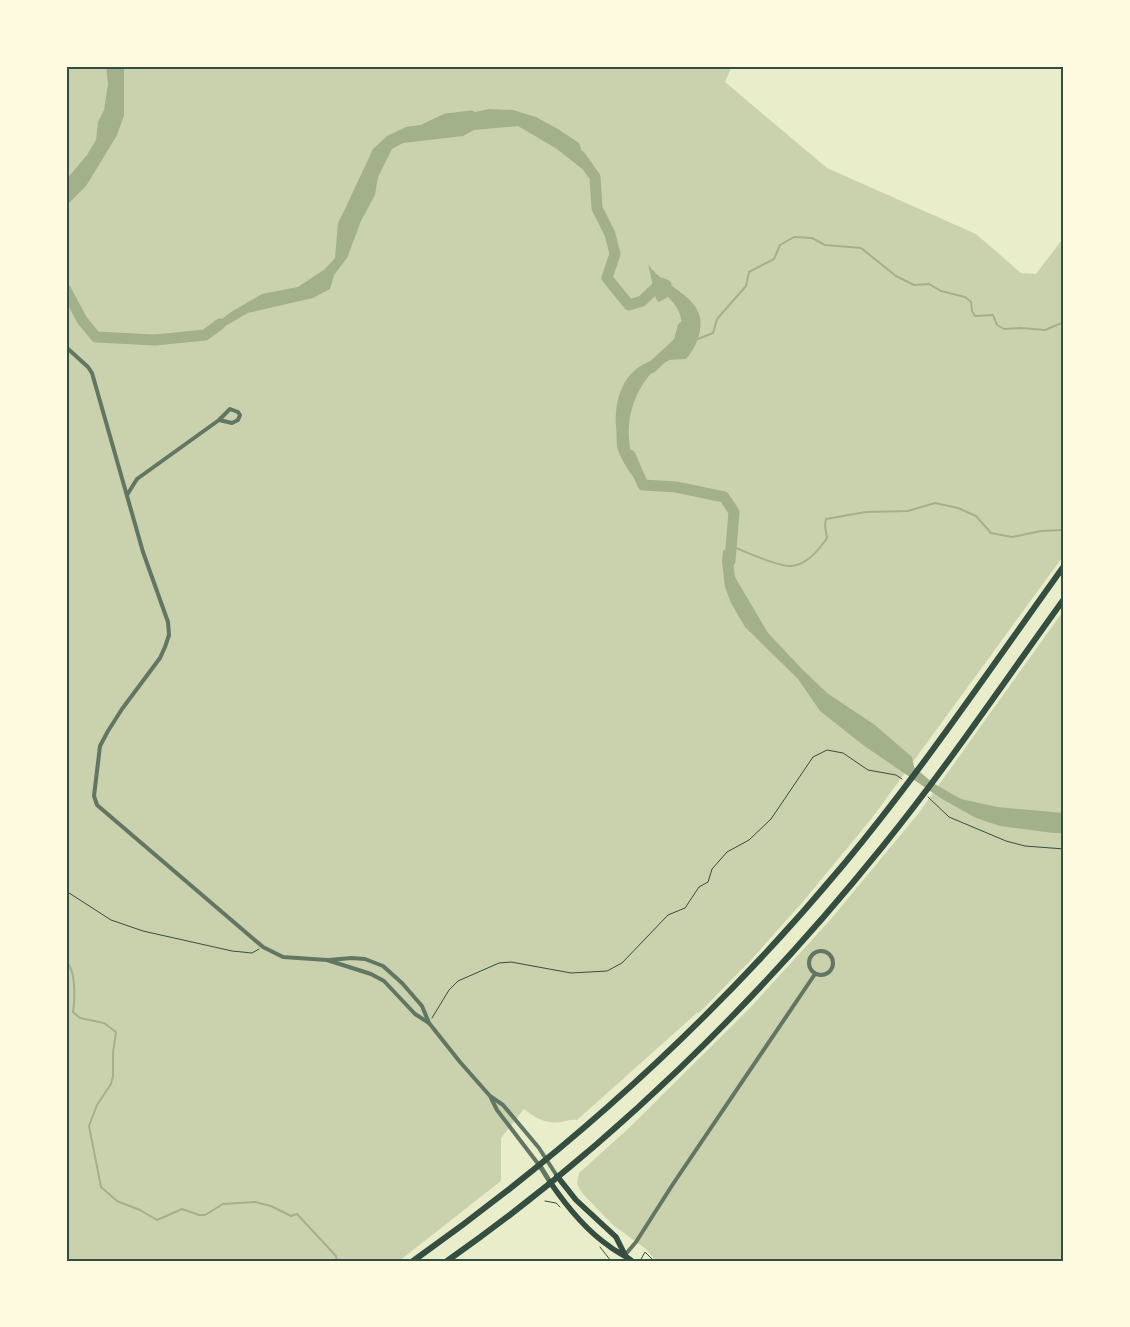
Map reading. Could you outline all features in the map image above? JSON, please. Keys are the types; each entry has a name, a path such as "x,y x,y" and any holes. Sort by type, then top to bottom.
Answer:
{"main road":[{"path":"413,1261 540,1166 648,1072 740,981 832,878 896,798 1064,566"},
{"path":"447,1261 558,1176 658,1088 748,1000 833,906 912,809 1064,599"},
{"path":"558,1176 576,1200 616,1237 625,1255"},
{"path":"550,1182 585,1224 609,1247 632,1261"},
{"path":"621,1261 625,1255"}],"street":[{"path":"66,347 92,373 143,552 168,622 169,635 166,647 160,658 122,709 100,746 98,779 94,796 98,805 263,947 283,957 365,960 382,966 402,982 422,1006 429,1023 460,1062 490,1096 503,1105 558,1176"},
{"path":"127,495 137,479 219,420 230,409 238,412 240,415 238,420 232,423 219,420"},
{"path":"821,951 828,954 834,964 830,972 823,976 815,974 809,964 811,957 821,951"},
{"path":"327,960 364,971 384,982 416,1014 429,1023"},
{"path":"625,1255 636,1242 815,974"},
{"path":"490,1096 497,1110 550,1182"}],"path":[{"path":"429,1023 449,990 458,982 499,962 511,962 571,973 607,971 622,963 668,915 685,908 698,888 708,882 712,869 727,852 749,840 771,819 813,757 827,750 843,753 868,770 896,775 904,780"},
{"path":"927,796 949,817 1006,842 1025,846 1064,849"},
{"path":"66,892 111,920 143,931 232,951 252,953 263,947"},
{"path":"640,1261 645,1252 654,1261"},
{"path":"607,1258 611,1261"}],"shaded area":[{"path":"66,66 732,66 725,82 827,168 976,234 1021,273 1036,274 1064,237 1064,555 872,818 800,905 750,961 699,1013 577,1120 545,1121 524,1109 501,1138 501,1181 399,1261 66,1261"},
{"path":"106,66 124,66 124,116 116,137 86,186 66,206 66,180 87,155 96,140 98,122 104,110 108,84"},
{"path":"489,109 513,110 536,117 558,129 579,143 588,169 581,168 557,149 518,126 474,130 463,136 403,143 392,149 378,177 375,195 361,221 347,258 334,275 330,289 313,298 248,313 215,332 209,332 213,326 231,312 262,294 298,287 325,269 335,258 338,223 373,149 387,136 406,127 453,120"},
{"path":"648,264 663,280 691,301 697,309 700,319 700,331 695,346 686,359 668,360 680,336 681,320 675,305 668,297 659,302 656,299"},
{"path":"661,358 664,361 643,383 636,396 629,424 631,453 638,473 648,488 643,488 629,470 618,450 616,427 617,403 620,393 631,374 639,367"},
{"path":"731,546 735,577 768,633 827,693 875,725 912,757 914,767 933,783 961,799 997,807 1064,813 1064,833 1000,826 976,818 942,799 863,745 820,711 798,679 745,627 731,603 725,587 722,562 723,551"},
{"path":"1064,610 1064,1261 656,1261 646,1249 613,1225 582,1193 577,1184 579,1173 629,1128 750,1008 831,919 918,814"}],"waterway":[{"path":"427,128 446,119 471,116"},
{"path":"580,156 595,177 597,208 610,234 615,254 607,278 629,305 642,301 661,283 666,285"},
{"path":"698,339 713,333 717,319 746,286 749,272 774,259 780,245 794,237 812,238 825,245 861,248 896,276 914,285 929,284 941,291 965,297 971,302 972,311 975,316 993,315 997,325 1004,329 1045,330 1064,322"},
{"path":"66,290 82,320 96,337 155,340 205,335 220,324"},
{"path":"651,368 679,342 683,327"},
{"path":"664,361 668,360"},
{"path":"630,455 643,485 676,487 724,497 734,512 730,561"},
{"path":"731,546 778,564 785,566 797,565 812,556 827,538 826,519 866,512 908,511 935,503 958,508 976,516 991,533 1012,537 1041,531 1064,530"},
{"path":"66,962 72,971 73,978 73,1012 80,1018 104,1023 116,1032 111,1084 97,1105 89,1126 101,1187 117,1201 140,1210 157,1220 182,1209 199,1215 205,1215 223,1204 255,1202 271,1206 291,1216 297,1214 336,1256 337,1261"}]}
